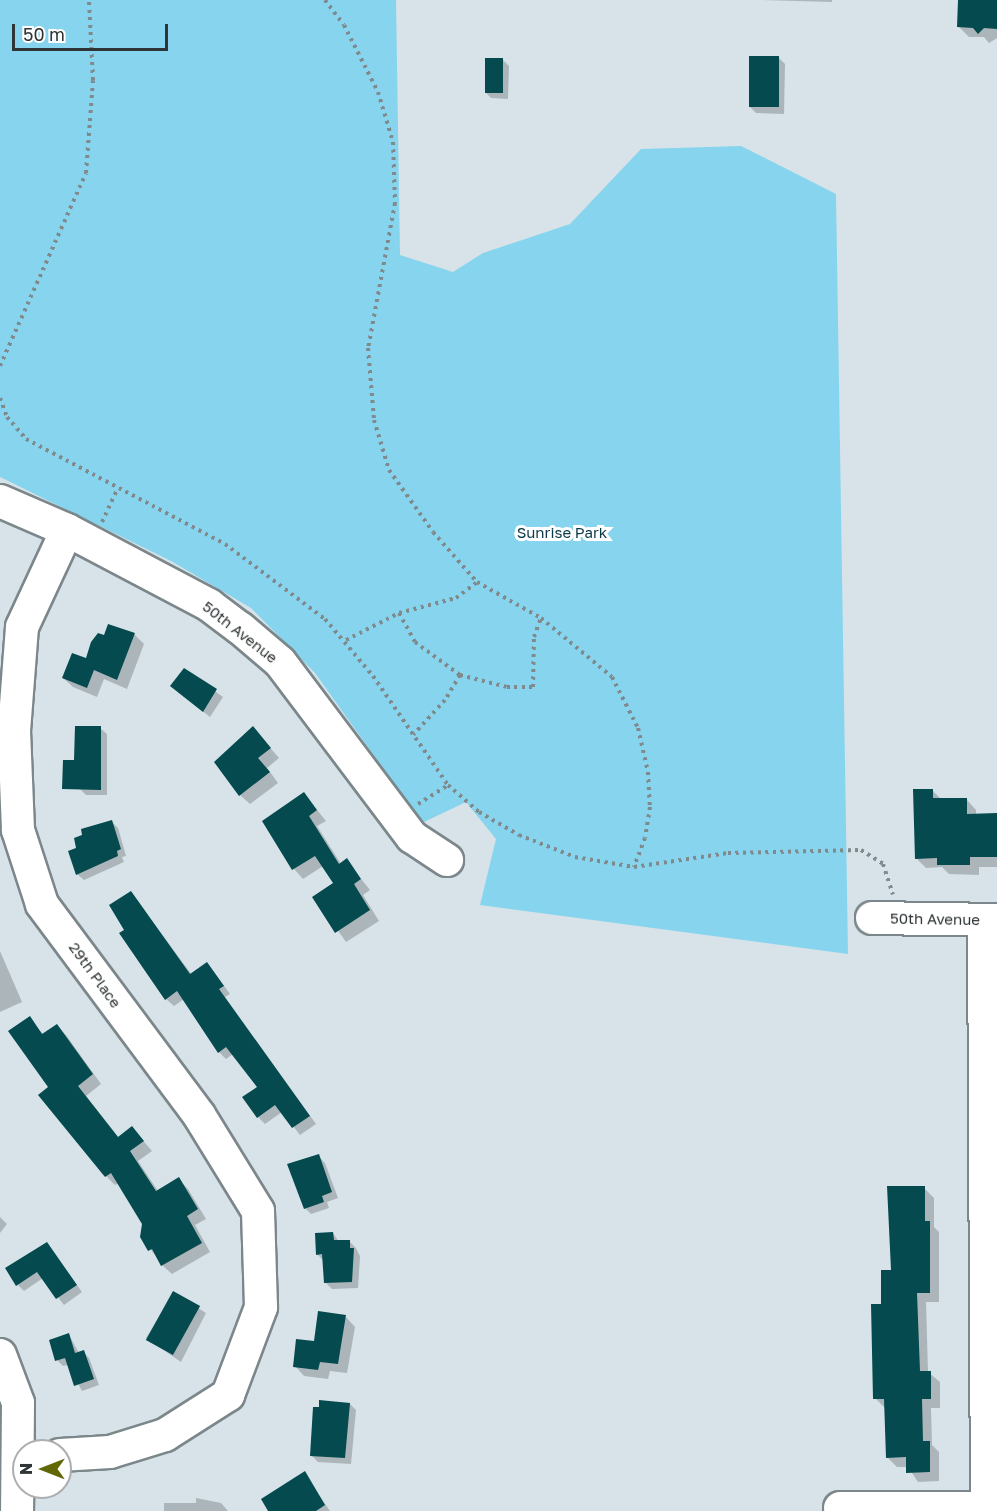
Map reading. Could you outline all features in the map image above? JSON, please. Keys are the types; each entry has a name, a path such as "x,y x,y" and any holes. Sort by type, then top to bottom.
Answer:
{"street":[{"name":"50th Avenue","path":"0,501 78,536 209,605 280,662 412,837 447,860"},
{"name":"29th Place","path":"72,1454 111,1452 165,1435 228,1395 261,1307 258,1211 199,1115 42,904 18,830 14,731 22,627 78,536"},
{"name":"50th Avenue","path":"883,918 991,921"},
{"path":"840,1508 987,1510 991,921"},
{"path":"0,1355 18,1403 20,1439"}],"path":[{"path":"0,366 86,173 93,80 89,0"},
{"path":"325,0 344,25 378,92 393,142 395,203 368,348 374,420 389,470 433,532 477,582 541,618 612,677 638,728 648,772 650,807 645,838 634,867"},
{"path":"0,398 7,417 27,439 117,490 225,544 293,594 346,640 448,785 479,812 519,835 575,857 634,867 728,853 861,850 883,864 892,888 883,918"},
{"path":"78,536 117,490"},
{"path":"346,640 399,613 456,598 477,582"},
{"path":"399,613 415,642 460,675 507,687 533,687 534,637 541,618"},
{"path":"413,735 446,700 460,675"},
{"path":"398,818 448,785"}],"green space":[{"name":"Sunrise Park","path":"0,0 396,0 400,255 453,272 483,253 570,224 641,149 741,146 836,194 848,954 480,905 496,839 466,802 422,823 315,673 251,608 171,561 0,477"}],"building":[{"path":"958,0 997,0 997,29 984,28 978,34 973,28 957,27"},
{"path":"749,56 779,56 779,107 749,107"},
{"path":"485,58 503,58 503,93 485,93"},
{"path":"108,624 135,633 117,680 94,670 87,688 62,678 72,653 86,658 91,642 98,633 104,635"},
{"path":"184,668 217,689 203,712 170,686"},
{"path":"75,726 101,726 101,790 62,789 63,760 74,760"},
{"path":"253,726 271,748 258,758 270,772 239,796 214,762"},
{"path":"913,789 933,789 933,798 967,798 967,814 997,813 997,857 970,857 970,865 937,865 937,858 915,859"},
{"path":"304,792 317,810 309,816 339,864 347,858 361,879 354,884 370,910 335,933 312,897 333,883 315,856 292,870 262,821"},
{"path":"112,820 121,849 117,851 118,856 76,875 68,851 76,848 74,838 82,835 81,829"},
{"path":"131,891 190,974 207,962 224,986 219,989 310,1116 292,1128 275,1105 257,1118 242,1097 257,1087 226,1047 218,1053 177,991 165,1000 119,933 124,930 109,905"},
{"path":"30,1016 42,1034 57,1024 93,1074 78,1086 118,1137 132,1126 144,1141 130,1151 156,1191 179,1177 198,1209 187,1216 202,1243 161,1266 152,1249 148,1251 140,1237 142,1224 111,1173 105,1177 38,1095 48,1087 8,1031"},
{"path":"319,1154 332,1192 322,1196 324,1202 304,1209 287,1164"},
{"path":"887,1186 925,1186 925,1221 930,1221 930,1293 917,1293 920,1371 931,1371 931,1399 922,1399 923,1441 930,1441 930,1472 906,1473 906,1457 886,1458 884,1399 873,1399 871,1304 881,1304 881,1270 891,1270"},
{"path":"333,1232 334,1240 350,1240 350,1248 354,1248 352,1282 324,1283 322,1254 316,1255 315,1233"},
{"path":"47,1242 77,1285 56,1299 37,1272 16,1286 5,1268"},
{"path":"173,1291 200,1306 173,1355 146,1340"},
{"path":"318,1311 346,1315 338,1364 320,1362 318,1370 293,1367 296,1339 314,1341"},
{"path":"69,1333 75,1353 84,1350 94,1379 74,1386 65,1358 55,1361 49,1340"},
{"path":"319,1400 350,1403 345,1458 310,1456 313,1407 319,1407"},
{"path":"305,1471 325,1505 316,1511 268,1511 261,1499"}]}
